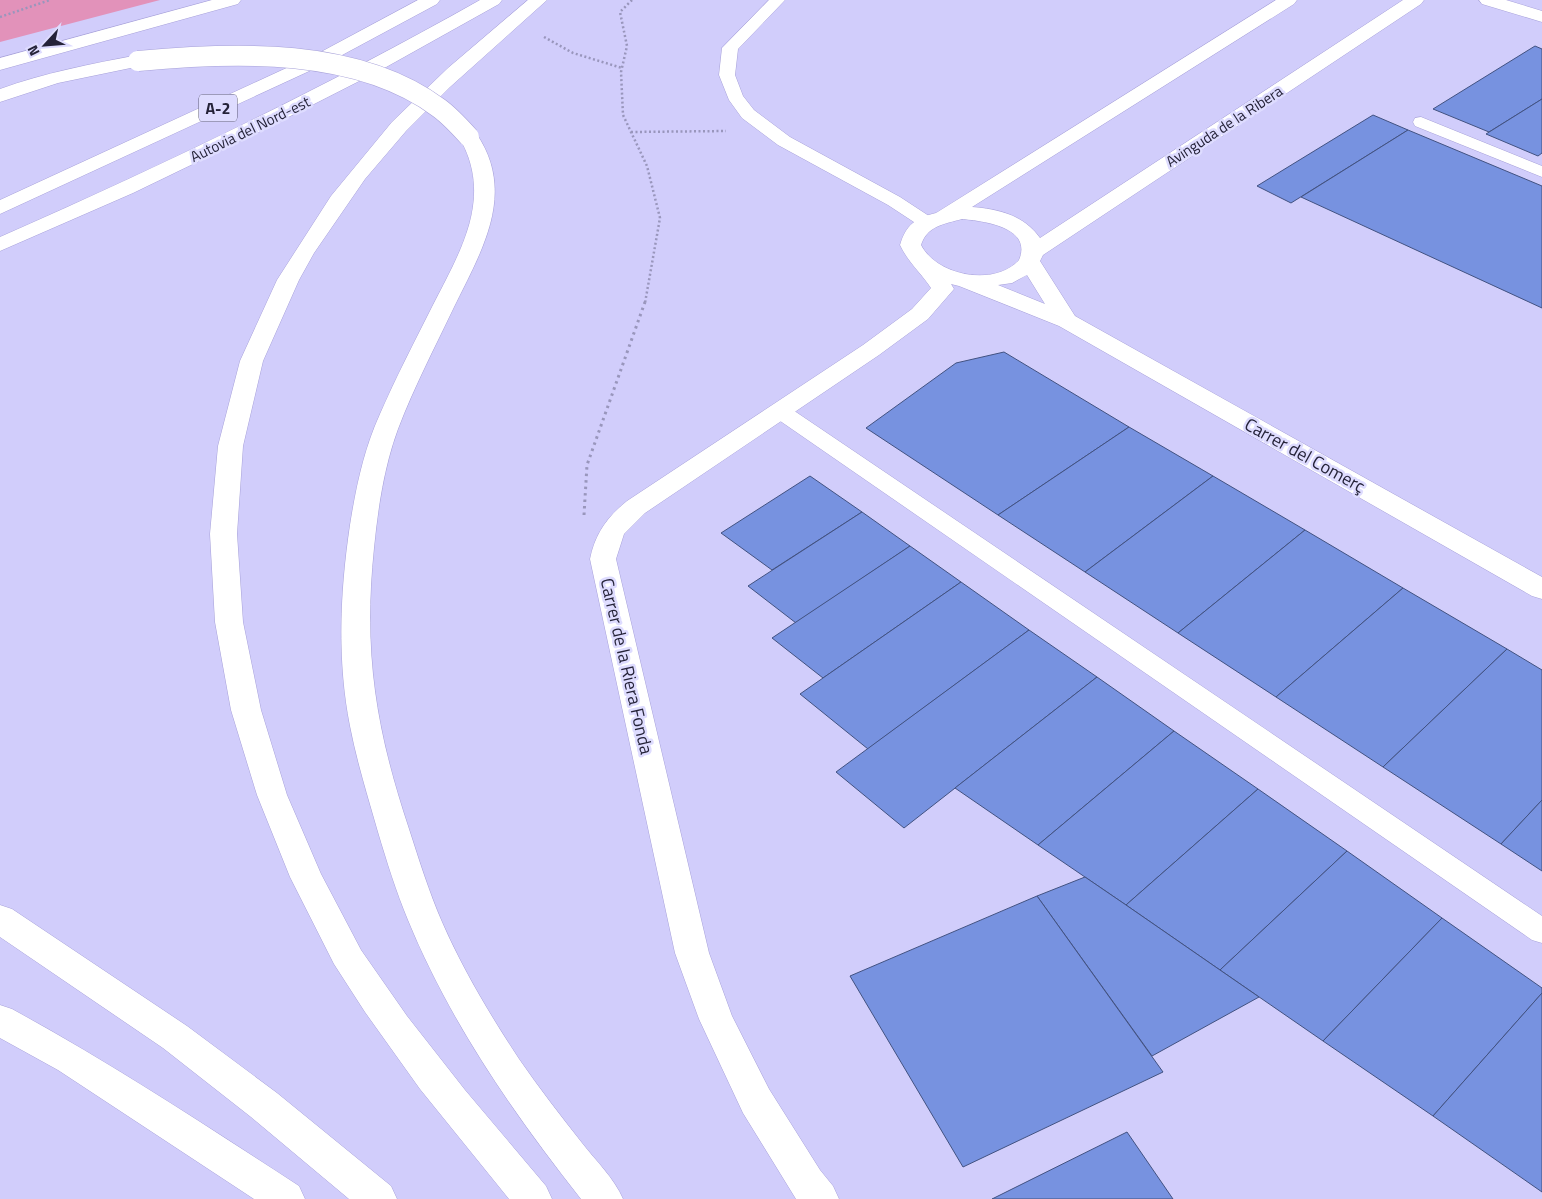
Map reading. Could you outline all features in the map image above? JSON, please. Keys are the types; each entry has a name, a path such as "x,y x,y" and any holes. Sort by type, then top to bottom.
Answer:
{"main road":[{"path":"0,64 232,0"},
{"name":"Autovia del Nord-est","path":"0,208 326,57 431,0"},
{"name":"Autovia del Nord-est","path":"0,245 256,127 384,61 493,0"},
{"path":"533,1199 494,1155 405,1042 347,956 306,879 274,802 247,717 234,654 222,544 225,498 236,418 245,382 259,342 287,281 355,178 397,130 441,84 538,0"},
{"path":"936,219 962,213 980,214 1012,224 1024,232 1032,242 1032,257 1020,271 1005,278 987,281 947,278 931,271 918,262 911,251 911,240 916,230 1288,0"},
{"name":"Avinguda de la Ribera","path":"1032,257 1415,0"},
{"path":"1488,0 1542,18"},
{"path":"0,56 168,17"},
{"path":"0,96 46,81 101,68 176,56 237,55 298,59 337,66 390,81 440,106 456,120 476,148 483,169 485,192 482,215 465,266 416,362 384,433 365,513 355,620 356,666 361,714 374,771 406,870 430,932 458,990 495,1054 536,1114 604,1199"},
{"name":"Carrer del Comerç","path":"1032,257 1067,321"},
{"name":"Carrer de la Riera Fonda","path":"820,1199 807,1183 756,1101 716,1019 692,953 603,559 606,541 620,520 636,507 871,350 920,314 943,289 931,271"},
{"name":"Carrer del Comerç","path":"967,281 1067,321 1542,589"},
{"path":"0,919 174,1037 264,1105 378,1199"},
{"path":"10,1027 177,1126 271,1187 286,1199"}],"lane":[{"path":"777,0 730,48 726,75 739,103 748,114 784,141 894,201 936,219"},
{"path":"1421,122 1542,172"},
{"path":"780,411 1542,931"}],"path":[{"path":"0,17 50,0"},
{"path":"613,530 584,516 587,465 646,300 660,218 647,166 623,115 622,68 627,46 620,12 632,0"},
{"path":"544,37 573,53 622,68"},
{"path":"631,132 723,132 764,126"}],"shaded area":[{"path":"0,0 160,0 0,42"}],"building":[{"path":"1535,46 1542,49 1542,99 1489,132 1433,109"},
{"path":"1542,99 1542,153 1538,156 1486,134"},
{"path":"1373,115 1408,130 1291,203 1257,186"},
{"path":"1408,130 1542,186 1542,308 1301,197"},
{"path":"1004,352 1129,427 998,515 866,428 956,363"},
{"path":"1129,427 1213,476 1085,572 998,515"},
{"path":"810,476 862,512 772,570 721,533"},
{"path":"1213,476 1305,530 1178,633 1085,572"},
{"path":"862,512 910,546 796,623 748,586"},
{"path":"1305,530 1403,588 1276,697 1178,633"},
{"path":"910,546 961,582 823,678 772,638"},
{"path":"961,582 1029,630 868,749 800,694"},
{"path":"1403,588 1507,649 1383,767 1276,697"},
{"path":"1029,630 1097,677 904,828 836,772"},
{"path":"1507,649 1542,670 1542,800 1501,844 1383,767"},
{"path":"1097,677 1174,731 1038,845 955,788"},
{"path":"1174,731 1258,789 1126,905 1038,845"},
{"path":"1258,789 1347,851 1220,970 1126,905"},
{"path":"1542,800 1542,871 1501,844"},
{"path":"1347,851 1442,918 1323,1041 1220,970"},
{"path":"1085,877 1259,997 1152,1056 1037,896"},
{"path":"1037,896 1163,1072 963,1167 850,976"},
{"path":"1442,918 1542,988 1542,993 1433,1116 1323,1041"},
{"path":"1542,993 1542,1192 1433,1116"},
{"path":"1127,1132 1173,1199 992,1199"}]}
